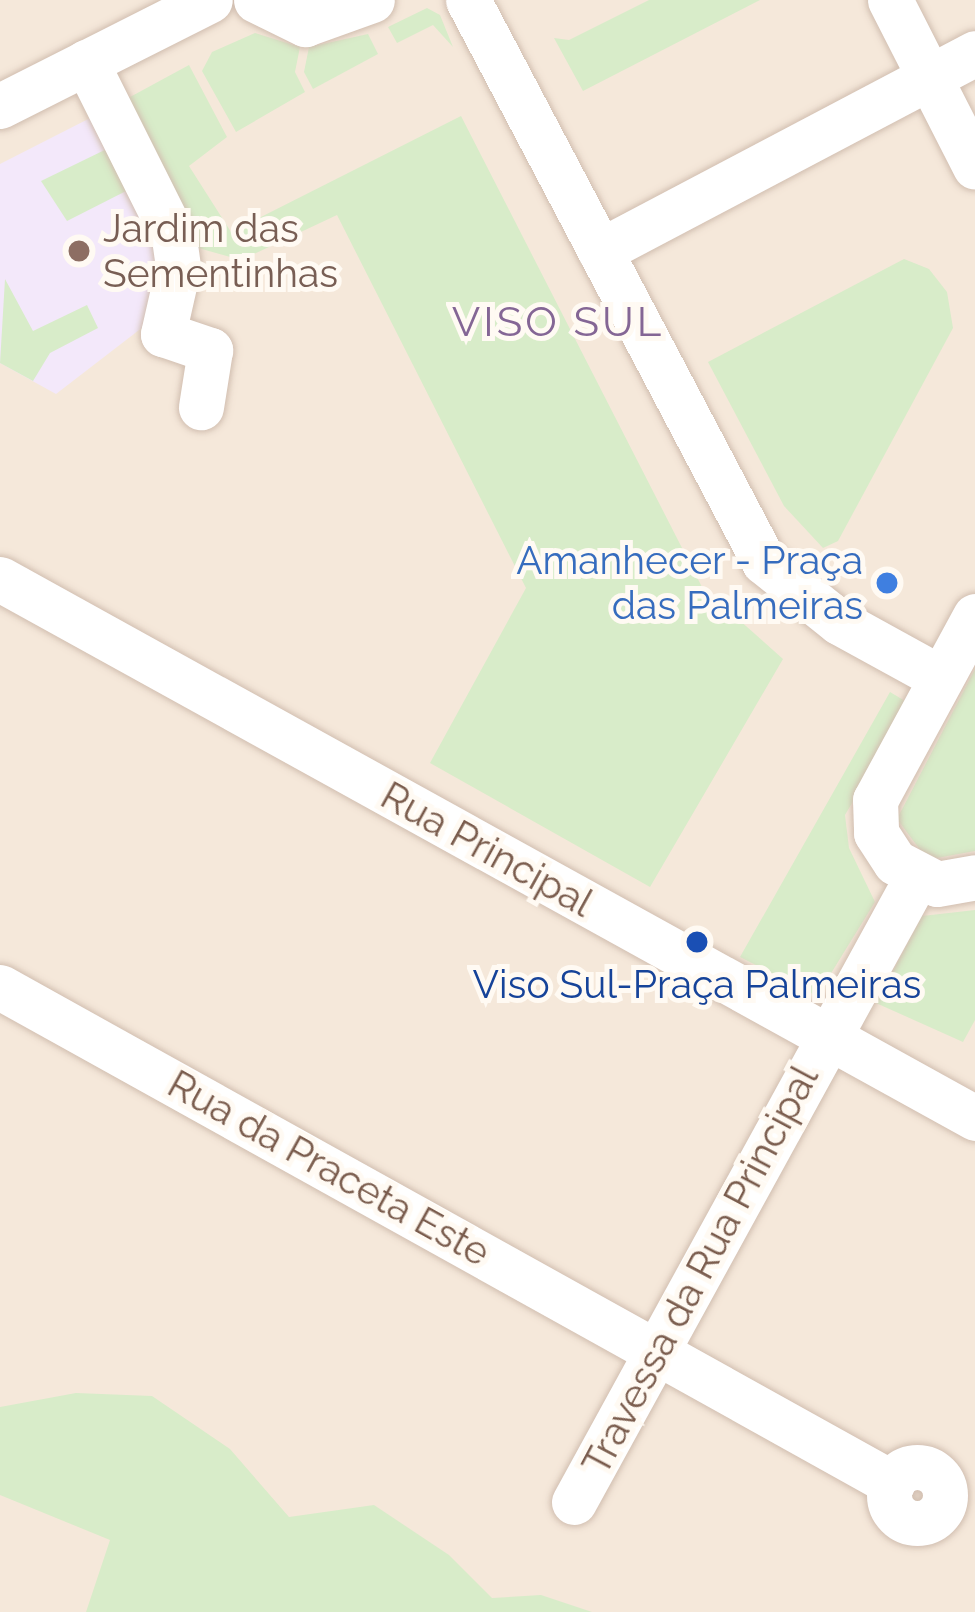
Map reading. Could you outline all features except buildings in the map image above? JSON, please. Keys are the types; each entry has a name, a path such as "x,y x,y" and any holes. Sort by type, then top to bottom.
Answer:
{"street":[{"path":"0,106 210,0"},
{"path":"256,0 305,24 373,0"},
{"path":"468,0 764,562 838,622 941,678"},
{"path":"890,0 975,167"},
{"path":"600,251 975,52"},
{"path":"86,62 174,238 178,268 163,334 210,350 201,407"},
{"name":"Rua Principal","path":"0,579 975,1118"},
{"path":"975,616 875,800 876,833 895,862 937,884 975,877"},
{"name":"Travessa da Rua Principal","path":"574,1502 918,875"},
{"name":"Rua da Praceta Este","path":"0,987 658,1349 892,1484"}],"shaded area":[{"path":"0,0 975,0 975,1612 0,1612"},
{"name":"Jardim das Sementinhas","path":"102,112 160,236 162,271 143,327 56,394 0,363 0,164"}],"green space":[{"path":"649,0 760,0 583,91 554,38 569,40"},
{"path":"427,8 440,15 453,47 433,25 397,43 388,27"},
{"path":"255,33 300,47 295,72 305,92 236,132 202,71 212,52"},
{"path":"368,34 378,54 313,89 304,72 309,47"},
{"path":"189,65 227,137 189,166 231,232 461,116 702,587 783,659 650,887 430,763 526,588 337,215 241,260 191,246 119,103"},
{"path":"117,144 130,189 67,221 41,181"},
{"path":"904,259 929,269 947,292 953,328 838,541 823,548 784,506 708,362"},
{"path":"5,279 33,331 87,305 98,328 50,353 33,381 0,363"},
{"path":"975,669 975,851 937,858 921,851 897,819"},
{"path":"890,692 910,704 845,815 849,848 875,902 817,996 740,957"},
{"path":"975,910 975,1020 963,1042 876,1003 922,916"},
{"path":"76,1393 152,1396 230,1449 289,1517 374,1505 449,1555 492,1598 541,1595 592,1612 86,1612 110,1540 0,1495 0,1407"}],"place":[{"name":"Jardim das Sementinhas","path":"79,251"},
{"name":"Amanhecer - Praça das Palmeiras","path":"887,583"},
{"name":"Viso Sul-Praça Palmeiras","path":"697,942"}],"district":[{"name":"VISO SUL","path":"558,322"}]}
